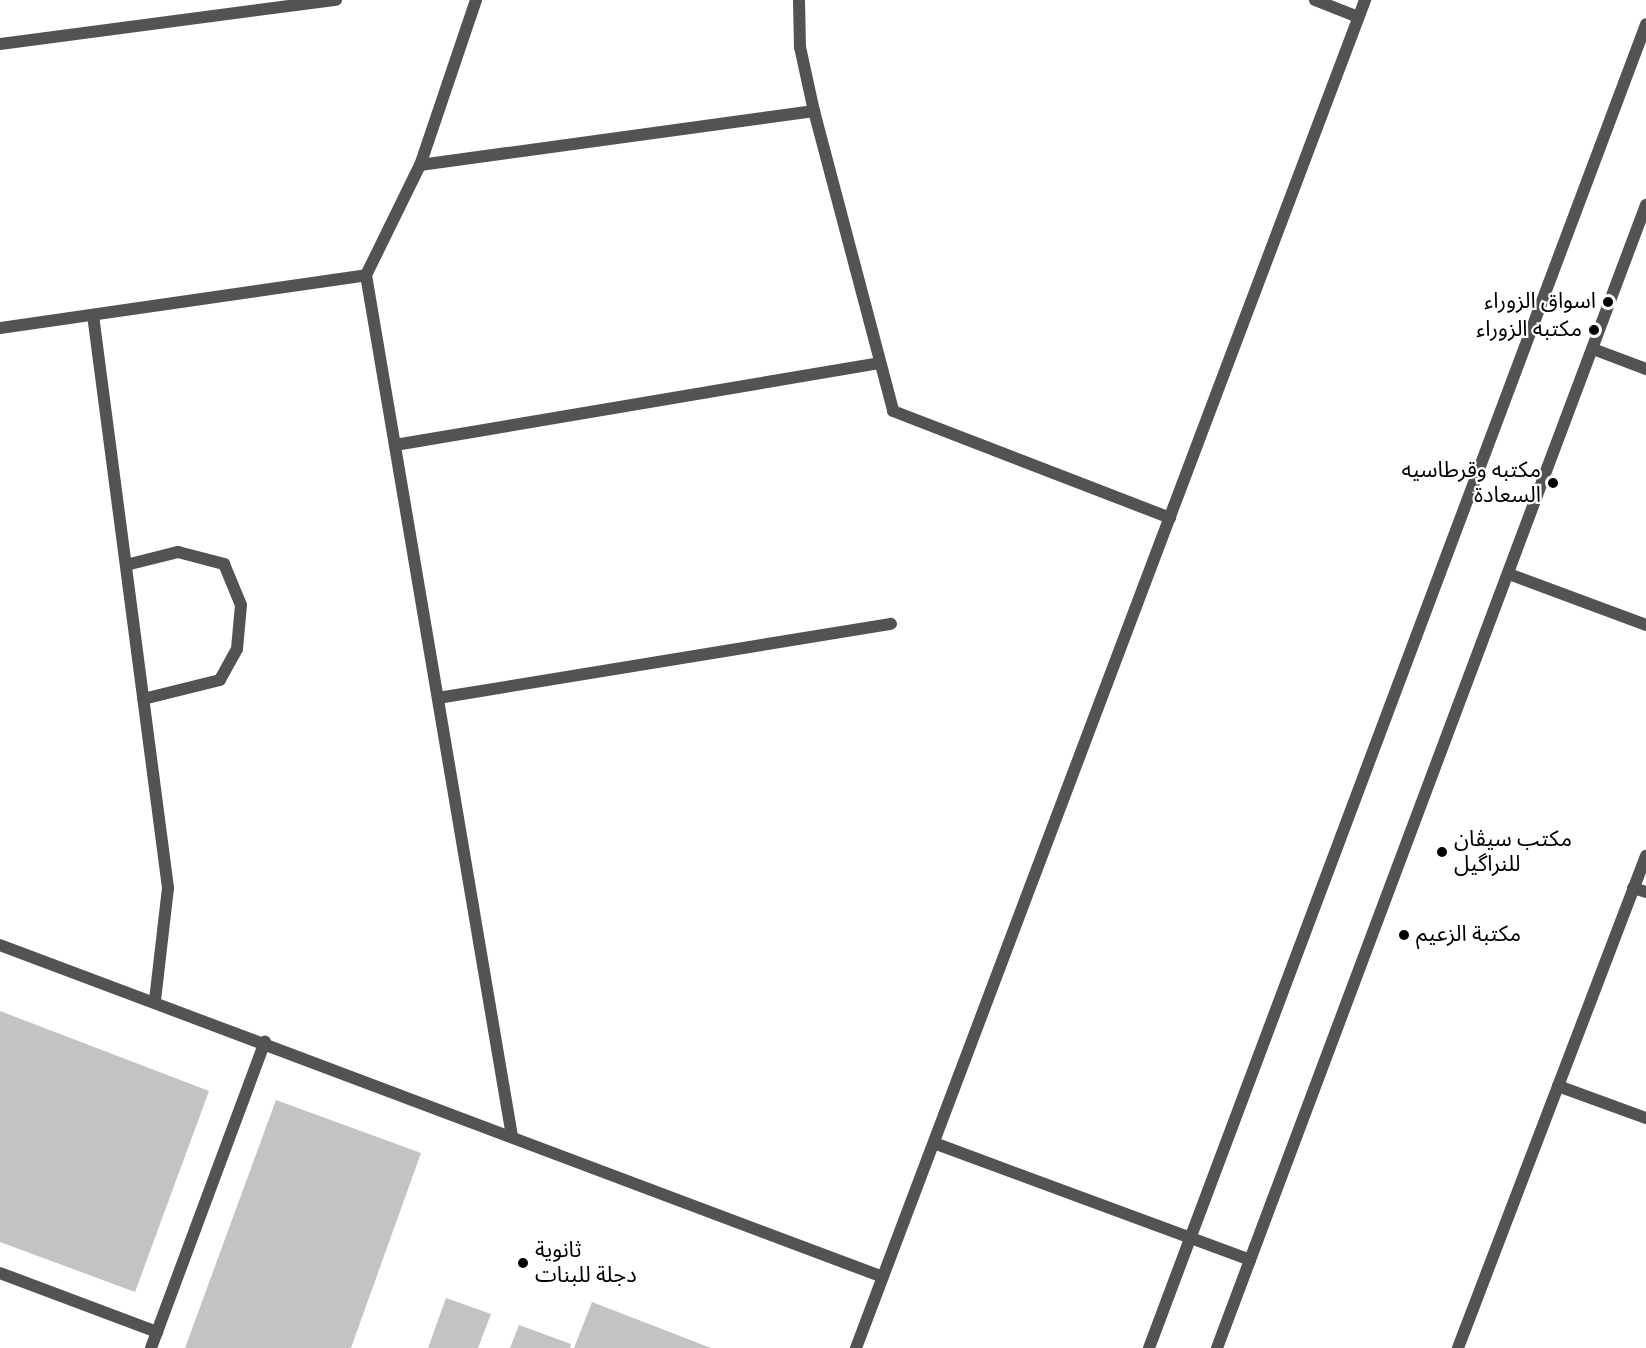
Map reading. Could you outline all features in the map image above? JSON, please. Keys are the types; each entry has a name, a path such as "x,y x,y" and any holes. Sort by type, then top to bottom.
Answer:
{"street":[{"path":"0,44 336,0"},
{"path":"476,0 420,165 366,275 512,1136"},
{"path":"799,0 800,47 814,111 876,364 893,411 1170,518"},
{"path":"1315,0 1358,17"},
{"path":"856,1348 1365,0"},
{"path":"1149,1348 1646,24"},
{"path":"420,165 814,111"},
{"path":"1216,1348 1646,205"},
{"path":"0,328 366,275"},
{"path":"93,315 168,888 155,1000"},
{"path":"1593,349 1646,369"},
{"path":"395,445 876,364"},
{"path":"126,565 178,552 224,564 241,605 237,649 220,680 144,699"},
{"path":"1509,574 1646,625"},
{"path":"438,698 891,624"},
{"path":"1458,1348 1646,856"},
{"path":"1633,888 1646,892"},
{"path":"0,945 265,1041 883,1277"},
{"path":"151,1348 265,1041"},
{"path":"1558,1086 1646,1118"},
{"path":"934,1143 1250,1260"},
{"path":"0,1273 157,1332"}],"building":[{"path":"0,1011 209,1091 135,1292 0,1242"},
{"path":"276,1100 421,1153 351,1348 185,1348"},
{"path":"446,1298 491,1314 478,1348 428,1348"},
{"path":"592,1302 711,1348 574,1348"},
{"path":"519,1325 571,1344 570,1348 510,1348"}],"place":[{"name":"اسواق الزوراء","path":"1608,302"},
{"name":"مكتبه الزوراء","path":"1594,330"},
{"name":"مكتبه وقرطاسيه السعادة","path":"1553,483"},
{"name":"مكتب سيڤان للنراگيل","path":"1442,852"},
{"name":"مكتبة الزعيم","path":"1404,935"},
{"name":"ثانوية دجلة للبنات","path":"523,1263"}]}
